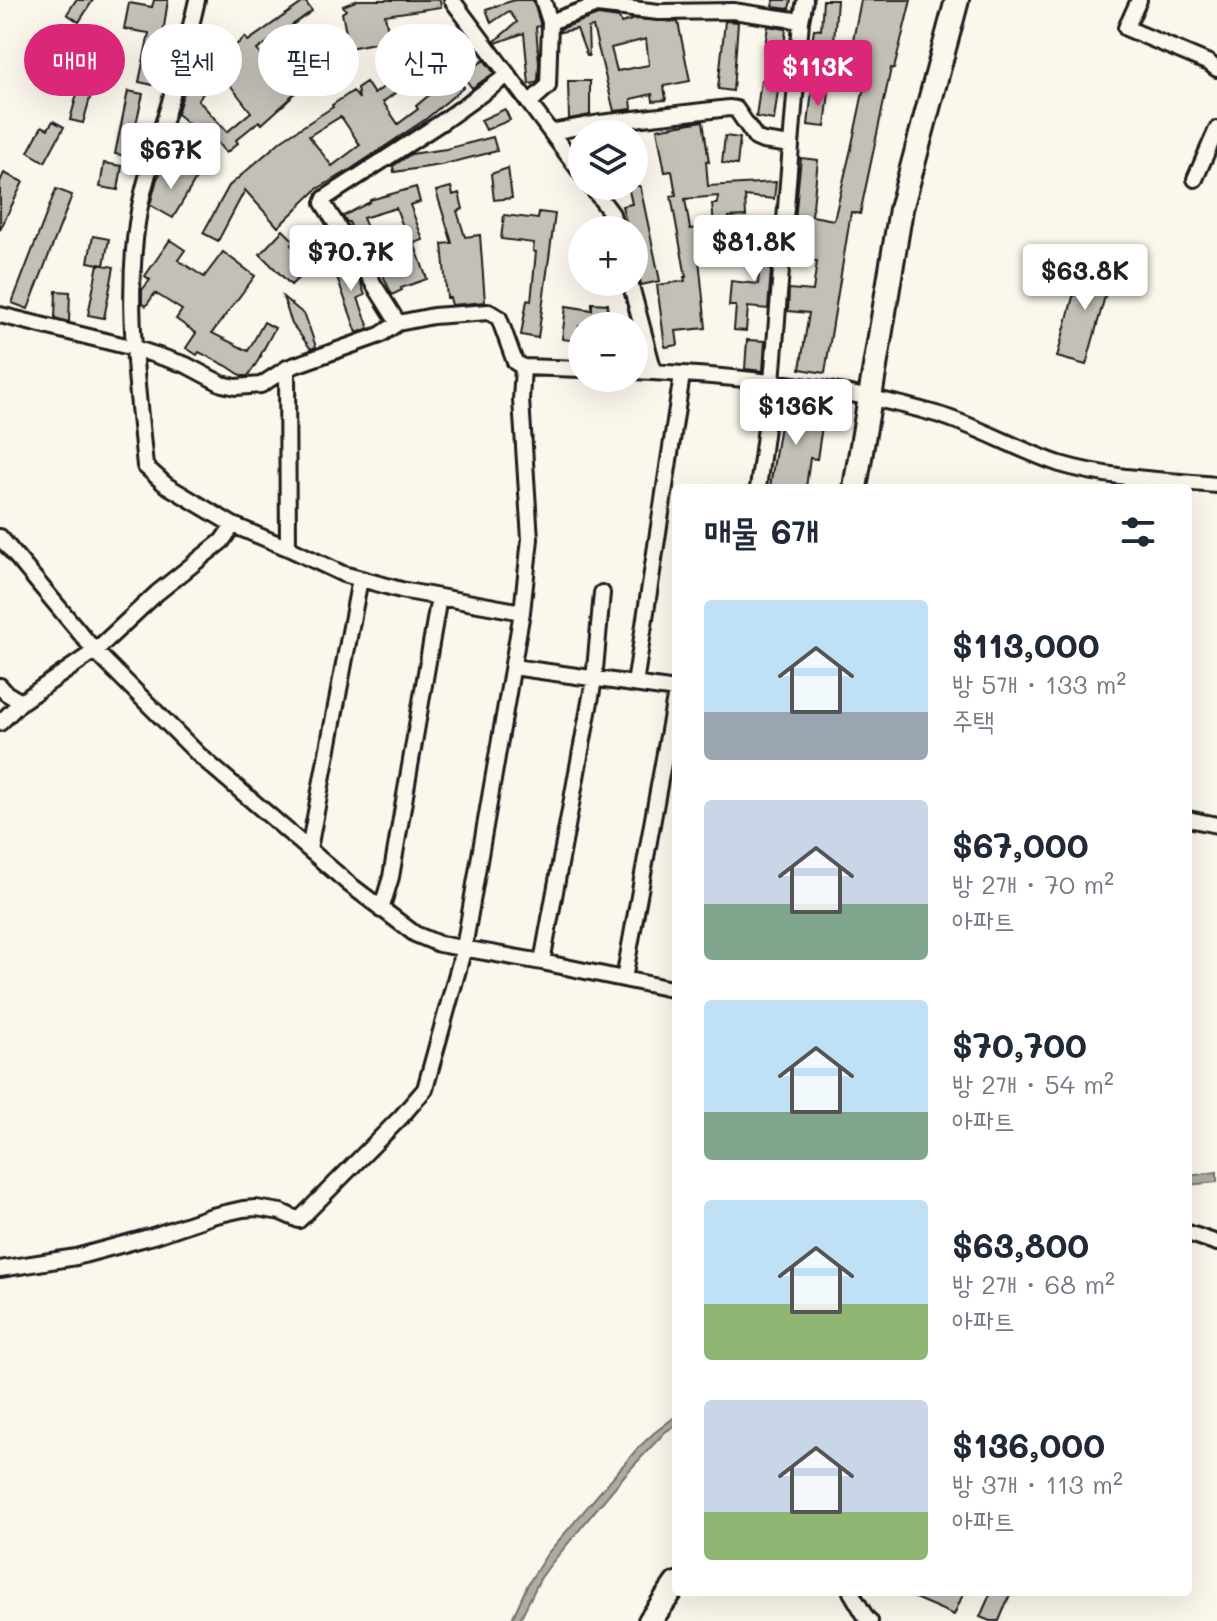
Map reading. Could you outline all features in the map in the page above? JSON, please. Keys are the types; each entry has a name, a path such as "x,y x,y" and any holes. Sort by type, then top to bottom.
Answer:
{"street":[{"path":"197,0 187,47 139,213 131,289 145,466 166,485 233,525 343,574 439,597 522,612"},
{"path":"452,0 568,155"},
{"path":"529,103 548,86 550,22 543,0"},
{"path":"759,484 772,382 805,0"},
{"path":"856,484 901,209 957,0"},
{"path":"1139,0 1126,28 1217,69"},
{"path":"550,22 597,2 659,12 733,11 801,21"},
{"path":"398,323 323,203 325,198 508,75"},
{"path":"551,132 641,117 729,108 736,109 756,138 791,145"},
{"path":"1195,179 1217,129"},
{"path":"634,296 654,372"},
{"path":"0,315 134,348 186,365 222,384 236,387 261,385 287,368 380,335 398,323 433,316 489,312 499,318 515,362 523,367 568,369"},
{"path":"0,1269 76,1257 231,1211 256,1208 281,1212 299,1220 425,1089 464,948 522,612 530,539 521,400 523,367"},
{"path":"287,368 288,548"},
{"path":"648,372 772,382 870,398 938,414 1060,464 1105,474 1217,485"},
{"path":"635,684 682,375"},
{"path":"0,723 21,702 95,651 157,593 222,541 233,525"},
{"path":"0,537 95,651 199,755 381,910 415,934 439,944 672,989"},
{"path":"309,849 360,579"},
{"path":"542,962 594,680 602,593"},
{"path":"381,910 391,877 439,597"},
{"path":"513,667 672,690"},
{"path":"0,686 21,702"},
{"path":"624,979 672,713"},
{"path":"1192,820 1217,825"},
{"path":"1192,1234 1217,1243"},
{"path":"650,1621 672,1590"},
{"path":"853,1596 870,1621"}],"shaded area":[{"path":"1217,1172 1217,1182 1192,1185 1192,1175"},
{"path":"672,1419 672,1428 624,1476 550,1565 519,1621 511,1621 528,1584 547,1554 654,1433"}],"building":[{"path":"76,0 93,0 79,22 67,14"},
{"path":"154,0 168,0 164,24 141,24 141,32 125,29 129,3 152,7"},
{"path":"358,0 440,0 441,7 385,15 387,24 375,24 375,43 359,46 359,24 344,24 342,13 346,10 343,6"},
{"path":"515,0 533,0 540,23 536,27 539,63 536,83 529,84 524,33 495,41 517,22 509,11 491,23 486,9"},
{"path":"774,0 791,0 789,9 773,7"},
{"path":"823,0 837,0 833,56 830,56 830,61 810,59 814,29 821,30"},
{"path":"861,0 911,0 894,69 891,68 860,214 851,212 825,373 800,369 809,313 788,311 789,289 813,291 817,261 792,258 798,187 801,158 818,160 812,216 834,220 869,64 849,60"},
{"path":"305,1 312,11 294,24 272,24"},
{"path":"598,15 619,18 621,23 635,19 678,22 690,81 664,86 666,100 653,101 652,94 631,99 632,109 614,111 593,27 588,28 589,56 577,29 560,32 560,29","holes":["646,39 649,65 617,71 611,48"]},
{"path":"725,21 738,22 733,91 718,89"},
{"path":"768,26 786,29 783,55 764,53"},
{"path":"258,34 258,96 291,98 262,124 259,121 236,140 238,143 226,153 207,130 193,147 181,138 191,126 177,114 182,96 201,96 198,100 227,132 251,112 239,96 242,96 242,40 245,37 248,41"},
{"path":"484,60 494,73 476,85 476,66"},
{"path":"761,80 779,83 774,120 756,117"},
{"path":"568,81 590,81 590,115 569,119"},
{"path":"366,82 375,96 391,96 383,102 398,124 418,109 416,106 428,96 453,96 426,119 317,189 278,227 245,190 218,241 203,233 229,186 282,140 332,105 346,96 357,96 359,99 359,87","holes":["340,117 360,145 332,166 309,136"]},
{"path":"812,90 829,92 825,127 808,125"},
{"path":"128,91 141,94 128,156 115,154"},
{"path":"76,96 91,96 83,123 70,120"},
{"path":"505,109 510,120 486,130 481,120"},
{"path":"53,121 64,127 45,162 28,152 42,126 48,129"},
{"path":"703,121 709,162 706,161 708,186 776,182 774,199 745,196 746,216 729,217 731,257 699,259 706,328 676,331 678,345 665,347 657,285 685,281 686,277 671,196 676,195 672,171 665,172 657,129","holes":["718,196 717,204 712,204 714,225 690,229 685,199"]},
{"path":"725,136 740,138 737,165 722,163"},
{"path":"493,137 497,151 441,165 394,172 393,166 411,154"},
{"path":"104,163 122,166 118,190 100,187"},
{"path":"164,166 180,175 183,169 197,177 173,218 150,205"},
{"path":"508,168 512,198 494,200 491,174"},
{"path":"4,173 23,182 0,230 0,182"},
{"path":"416,187 420,202 410,205 423,240 414,243 427,279 401,288 392,295 376,260 372,262 343,216 370,200","holes":["396,208 405,232 374,245 363,218"]},
{"path":"451,187 453,195 459,193 463,209 457,211 465,237 480,235 485,302 452,305 450,298 447,298 442,244 452,243 436,191"},
{"path":"56,189 72,195 28,309 12,303"},
{"path":"631,200 643,200 646,216 624,216 622,206 632,204"},
{"path":"539,212 555,214 538,338 521,335 527,300 531,301 536,252 533,251 534,243 501,239 504,215 538,219"},
{"path":"648,224 660,281 648,284"},
{"path":"283,230 295,242 291,245 311,266 291,285 260,254"},
{"path":"756,232 774,232 768,309 748,307 746,331 734,330 736,306 729,306 731,281 758,284 760,261 754,260"},
{"path":"93,236 109,239 104,265 88,262"},
{"path":"170,240 185,250 178,260 204,277 223,252 255,276 212,333 248,351 264,322 275,328 248,376 242,376 186,348 196,333 176,319 182,310 155,293 146,306 142,303 142,290 150,280 145,276"},
{"path":"346,258 365,295 358,298 369,328 357,333 332,263"},
{"path":"1083,259 1113,267 1086,365 1057,357"},
{"path":"98,264 114,267 104,318 88,315"},
{"path":"56,291 70,292 69,322 55,318"},
{"path":"283,297 305,315 316,347 311,349 292,324"},
{"path":"592,303 608,304 607,312 568,312 568,340 562,339 566,306 592,310"},
{"path":"747,340 765,341 763,371 745,369"},
{"path":"783,407 824,413 817,459 810,458 807,484 770,484"},
{"path":"910,1596 962,1596 954,1615"},
{"path":"989,1596 1009,1596 999,1621 980,1617"}]}
